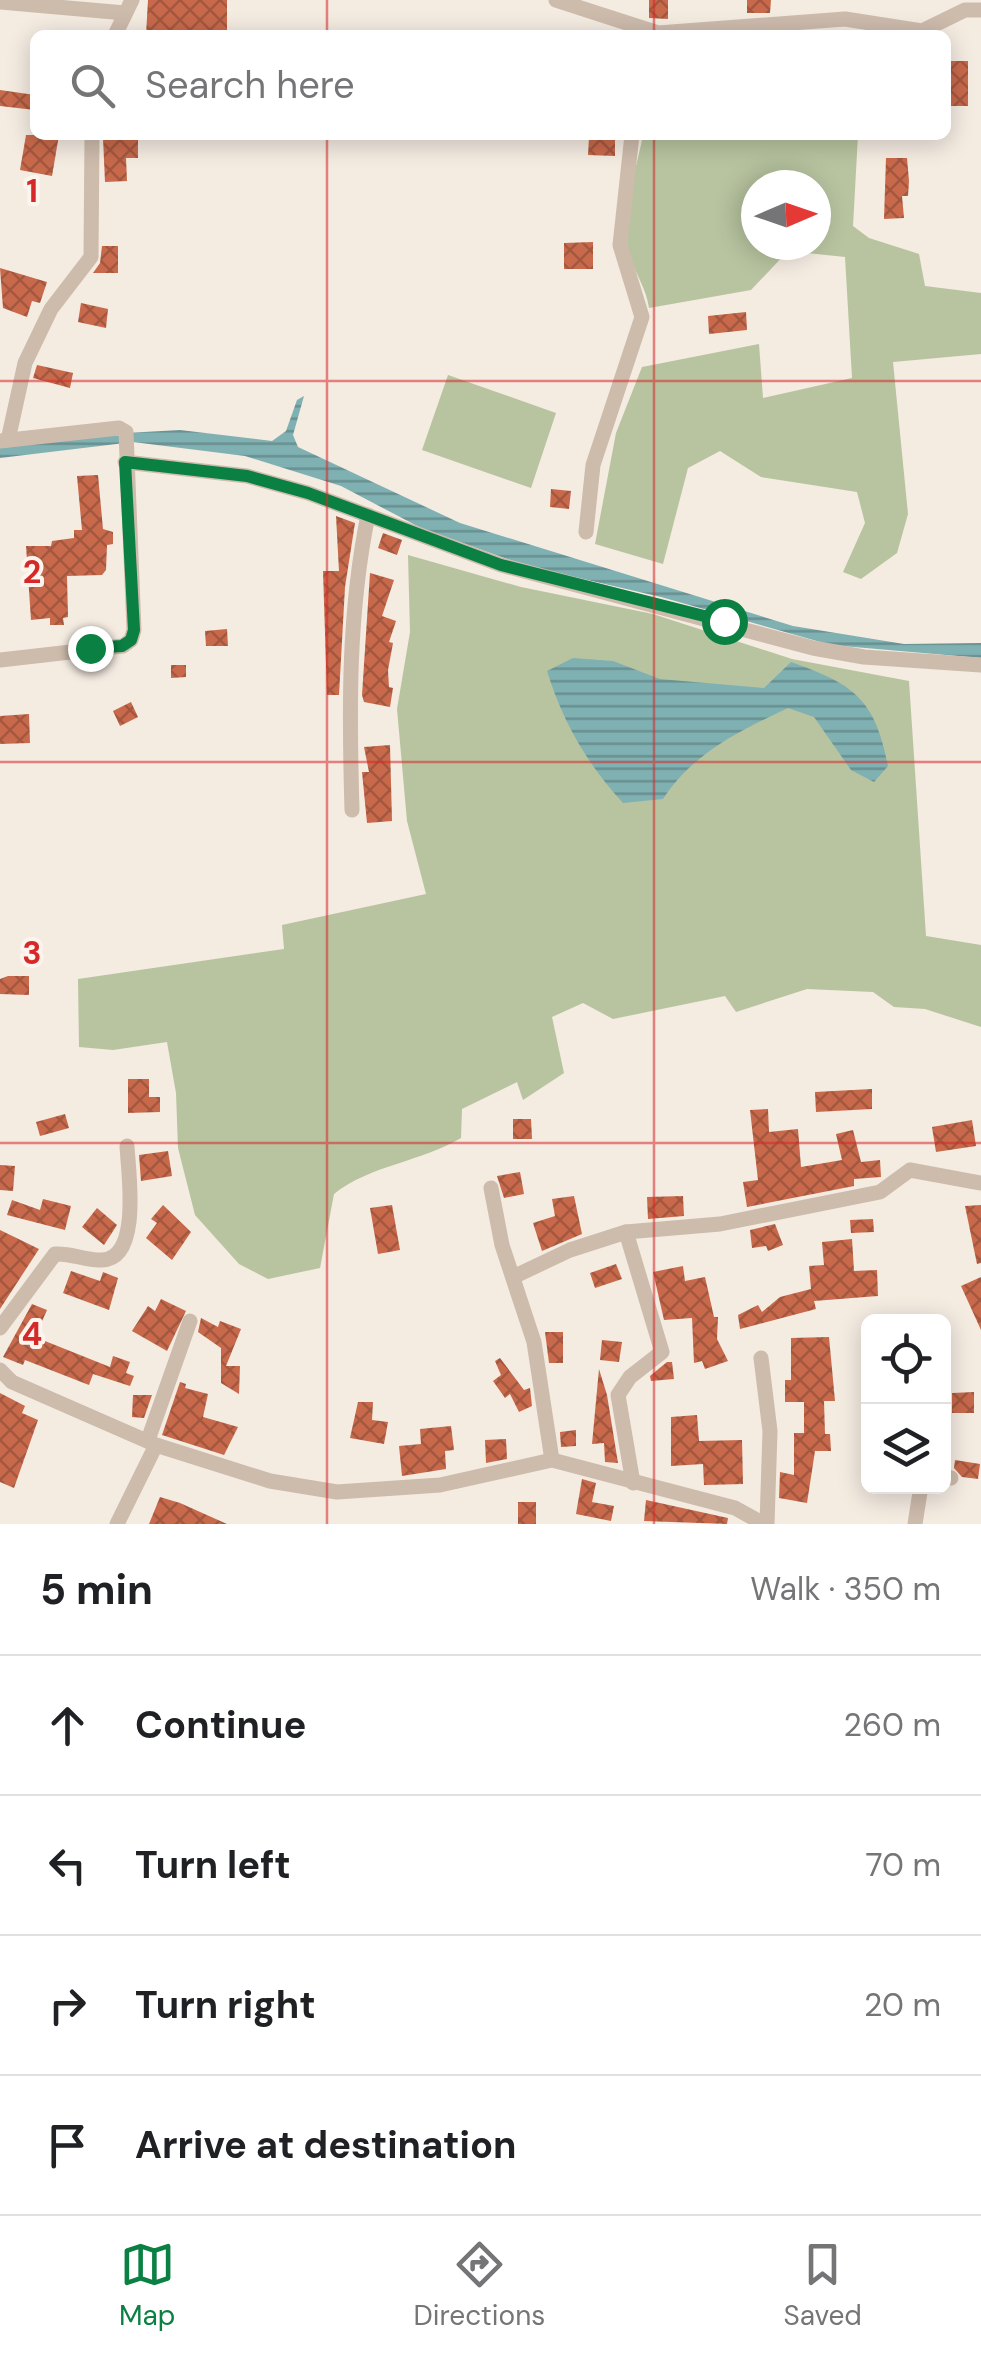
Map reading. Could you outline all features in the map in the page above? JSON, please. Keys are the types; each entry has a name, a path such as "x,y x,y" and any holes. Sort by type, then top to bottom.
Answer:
{"street":[{"path":"556,0 646,30"},
{"path":"0,2 129,6 117,30"},
{"path":"924,30 965,10 981,10"},
{"path":"705,30 845,18 916,30"},
{"path":"0,660 122,646 131,640 125,448 119,428 4,441 25,363 51,309 91,257 92,140"},
{"path":"586,532 593,466 642,317 620,245 631,140"},
{"path":"125,448 247,476 368,515 501,565 813,648 864,657 981,664"},
{"path":"352,810 349,671 356,572 368,515"},
{"path":"0,1328 55,1254 102,1260 113,1256 126,1237 132,1210 127,1146"},
{"path":"513,1276 570,1250 626,1232 720,1224 880,1192 910,1170 981,1183"},
{"path":"490,1188 534,1342 552,1460"},
{"path":"626,1232 662,1352 630,1377 618,1395 633,1482"},
{"path":"117,1524 152,1443 190,1321"},
{"path":"0,1370 12,1382 152,1443 270,1481 338,1492 440,1484 552,1460 735,1508 765,1524 770,1431 761,1358"},
{"path":"916,1524 920,1494"}],"green space":[{"path":"642,140 858,140 853,226 869,238 919,254 925,286 981,293 981,354 893,362 908,514 897,553 861,579 843,572 865,523 857,492 761,477 720,451 688,468 663,564 595,544 616,433 642,367 759,344 763,398 852,378 845,257 831,256 831,170 741,170 741,260 779,260 751,290 649,308 630,256 627,211"},
{"path":"448,375 556,413 531,488 422,450"},
{"path":"408,555 521,587 653,614 792,659 909,681 926,936 981,945 981,1027 925,1009 894,1007 873,992 807,989 736,1012 725,996 613,1019 583,1003 552,1017 564,1073 523,1100 517,1082 462,1109 461,1138 363,1176 334,1194 320,1268 268,1279 239,1264 195,1215 178,1148 176,1093 167,1042 113,1050 79,1047 78,979 284,949 282,925 426,894 407,821 397,709 410,632"}],"water":[{"path":"304,396 293,435 298,447 460,523 793,626 904,644 981,643 981,658 831,645 661,597 527,566 421,528 341,486 245,456 133,442 0,458 0,440 180,430 272,441 286,431 297,400"},
{"path":"573,658 613,661 660,679 764,688 791,662 831,678 858,697 876,725 888,766 874,782 851,770 814,717 788,708 703,756 663,799 623,803 587,758 553,690 547,671"}],"building":[{"path":"148,0 227,0 227,30 146,30"},
{"path":"649,0 668,0 668,19 649,18"},
{"path":"747,0 771,0 770,13 747,13"},
{"path":"951,61 968,61 968,106 951,106"},
{"path":"0,90 30,94 30,109 0,106"},
{"path":"26,135 30,135 30,140 58,140 52,176 20,170"},
{"path":"103,140 138,140 138,158 126,158 127,181 105,182"},
{"path":"589,140 615,140 615,156 588,155"},
{"path":"886,158 907,158 909,181 908,196 902,196 904,218 884,219"},
{"path":"593,242 593,269 564,269 564,243"},
{"path":"102,246 118,246 118,273 93,273 100,263"},
{"path":"0,268 47,282 40,303 32,301 27,317 3,308"},
{"path":"81,303 108,309 106,328 78,322"},
{"path":"746,312 747,330 709,334 708,316"},
{"path":"37,365 73,373 70,388 33,378"},
{"path":"98,475 103,529 113,532 113,544 107,545 106,570 102,575 67,576 68,617 63,618 64,625 50,625 50,618 31,620 26,546 51,546 52,541 74,538 74,530 82,530 77,476"},
{"path":"551,489 571,491 569,509 550,507"},
{"path":"336,516 355,523 345,587 339,695 327,695 323,571 339,571"},
{"path":"383,533 402,540 397,555 378,548"},
{"path":"370,573 394,580 382,616 396,621 389,642 393,643 388,670 389,687 393,688 390,707 364,702 362,695"},
{"path":"227,629 228,646 206,646 205,631"},
{"path":"171,665 186,665 186,677 171,678"},
{"path":"131,702 138,717 120,726 113,711"},
{"path":"29,714 30,743 0,744 0,716"},
{"path":"390,745 392,821 367,823 362,772 369,772 364,747"},
{"path":"29,976 29,995 0,994 0,979"},
{"path":"128,1079 149,1079 149,1097 160,1097 160,1112 128,1113"},
{"path":"872,1089 872,1109 816,1112 815,1092"},
{"path":"768,1109 769,1132 798,1129 801,1167 842,1160 836,1134 853,1130 861,1162 880,1160 881,1177 854,1179 854,1186 747,1207 743,1182 758,1180 750,1110"},
{"path":"65,1114 69,1128 40,1136 36,1122"},
{"path":"513,1119 531,1119 532,1139 513,1139"},
{"path":"972,1120 976,1146 936,1152 932,1127"},
{"path":"168,1151 172,1176 141,1181 139,1155"},
{"path":"0,1165 15,1166 13,1191 0,1190"},
{"path":"520,1172 524,1194 504,1198 497,1176"},
{"path":"574,1196 582,1234 542,1251 533,1223 555,1216 552,1199"},
{"path":"683,1196 684,1216 648,1219 647,1197"},
{"path":"43,1199 71,1206 65,1230 7,1215 12,1200 40,1210"},
{"path":"163,1205 191,1232 172,1260 146,1238 157,1223 151,1219"},
{"path":"392,1205 400,1250 378,1254 370,1208"},
{"path":"981,1205 981,1263 977,1264 965,1206"},
{"path":"97,1208 117,1225 104,1245 82,1227"},
{"path":"873,1219 874,1232 851,1233 850,1220"},
{"path":"775,1224 783,1245 768,1251 766,1246 752,1248 750,1230"},
{"path":"0,1230 39,1249 0,1309"},
{"path":"852,1239 854,1271 877,1270 878,1296 814,1301 816,1309 740,1329 738,1315 758,1305 762,1312 780,1297 811,1289 809,1266 824,1265 822,1242"},
{"path":"616,1264 622,1279 595,1288 590,1273"},
{"path":"683,1266 685,1281 705,1277 714,1317 718,1317 717,1339 728,1361 705,1369 702,1361 694,1363 692,1318 664,1320 653,1272"},
{"path":"71,1271 100,1281 103,1272 118,1278 109,1310 63,1293"},
{"path":"981,1277 981,1330 961,1286"},
{"path":"161,1299 186,1311 167,1351 132,1331 148,1306 155,1311"},
{"path":"32,1304 47,1310 35,1337 110,1367 113,1356 130,1362 126,1373 134,1376 130,1386 93,1374 89,1385 25,1360 23,1365 3,1357"},
{"path":"201,1318 218,1327 220,1321 241,1329 226,1366 240,1366 239,1394 221,1383 221,1348 198,1332"},
{"path":"545,1332 563,1332 563,1363 549,1363"},
{"path":"829,1337 835,1401 824,1401 825,1434 830,1434 831,1451 815,1451 807,1503 779,1498 780,1472 794,1475 794,1433 804,1433 804,1402 785,1402 785,1380 791,1380 791,1338"},
{"path":"602,1340 622,1342 619,1362 600,1360"},
{"path":"500,1358 524,1390 530,1388 532,1406 519,1412 510,1394 505,1398 493,1381 501,1375 495,1361"},
{"path":"672,1362 674,1379 651,1381 650,1376"},
{"path":"599,1369 618,1463 605,1462 604,1443 592,1444"},
{"path":"180,1382 186,1384 185,1388 208,1394 203,1417 238,1427 224,1455 162,1435"},
{"path":"974,1392 974,1413 952,1413 952,1393"},
{"path":"0,1393 25,1406 22,1413 38,1420 14,1488 0,1482"},
{"path":"133,1395 152,1395 144,1418 132,1417"},
{"path":"358,1402 373,1402 372,1420 388,1422 384,1444 350,1438"},
{"path":"697,1415 699,1441 742,1440 743,1484 704,1485 703,1464 671,1466 671,1417"},
{"path":"451,1426 454,1450 445,1451 446,1469 402,1476 399,1446 421,1444 420,1429"},
{"path":"576,1430 576,1446 561,1447 560,1432"},
{"path":"506,1439 507,1459 486,1463 485,1440"},
{"path":"955,1460 980,1464 978,1479 962,1477 954,1468"},
{"path":"582,1479 596,1483 592,1502 614,1506 611,1521 576,1514"},
{"path":"160,1497 180,1503 227,1524 149,1524"},
{"path":"646,1500 728,1518 727,1524 644,1521"},
{"path":"518,1502 536,1502 536,1524 518,1524"}],"route":[{"path":"90,648 122,646 131,640 134,630 125,462 247,476 308,493 501,565 724,621"}]}
